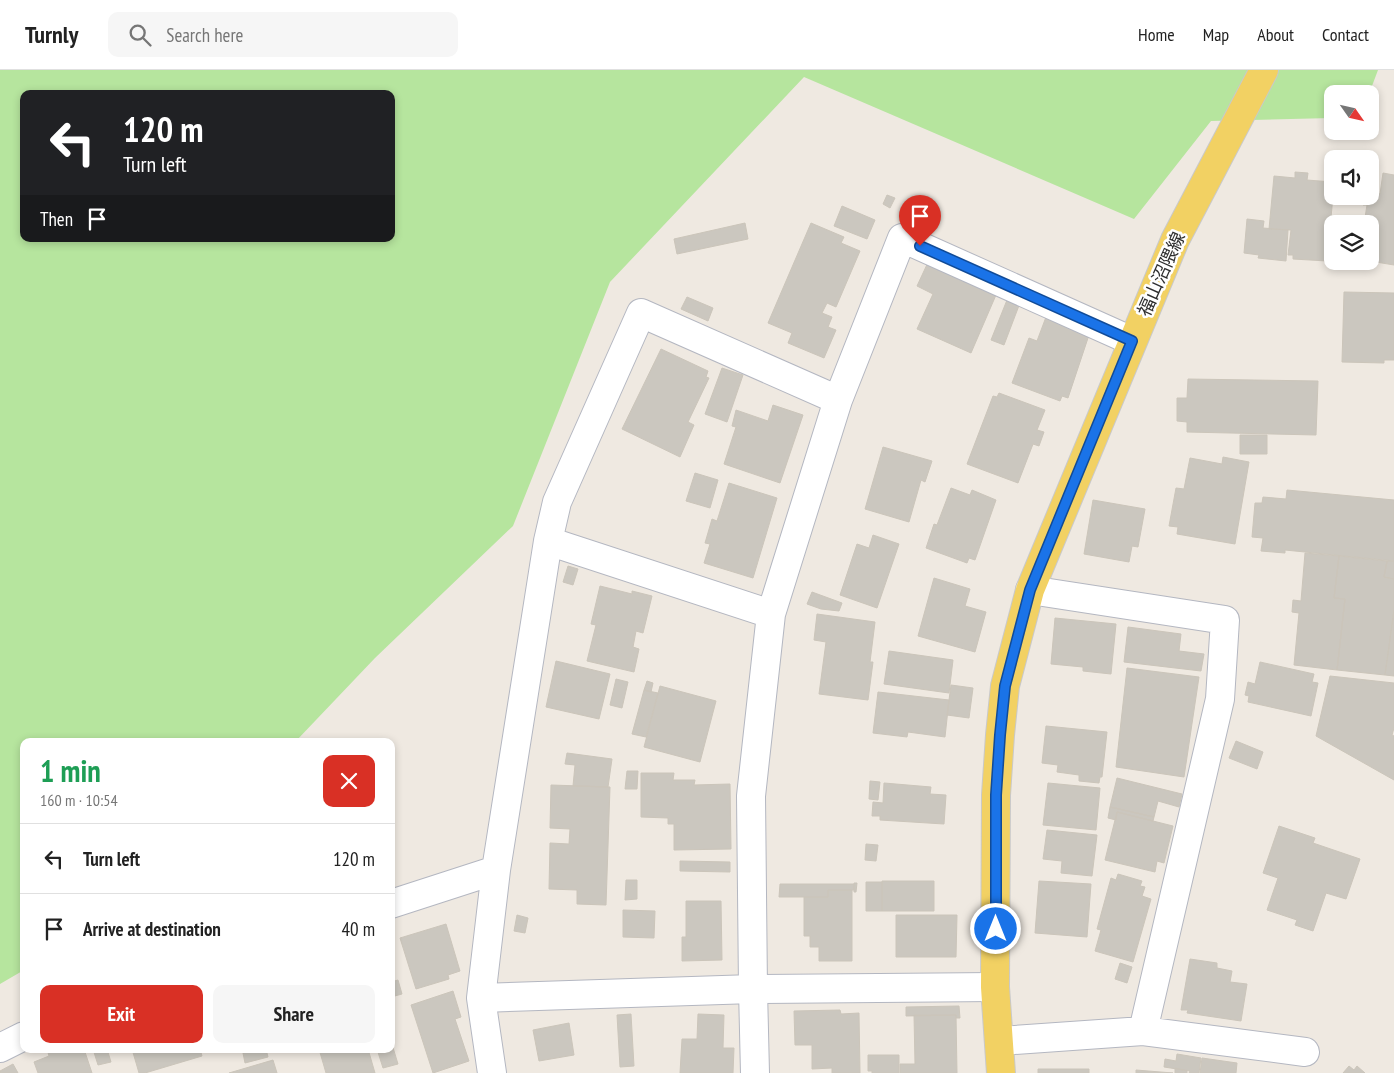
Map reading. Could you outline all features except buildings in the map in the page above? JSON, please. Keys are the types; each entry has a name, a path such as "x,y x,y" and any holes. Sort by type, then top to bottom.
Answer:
{"main road":[{"name":"福山沼隈線","path":"1001,1073 995,986 996,795 1005,686 1030,590 1175,240 1264,70"}],"street":[{"path":"755,1073 751,796 771,614 838,400 902,238 1132,341"},
{"path":"492,1073 481,998 496,870 548,541 557,502 641,313 838,400"},
{"path":"548,541 771,614"},
{"path":"1030,590 1226,620 1220,699 1143,1031"},
{"path":"395,903 496,870"},
{"path":"481,998 753,989 995,986"},
{"path":"1000,1041 1143,1031 1305,1052"},
{"path":"0,1048 20,1038"}],"green space":[{"path":"0,70 1378,70 1372,85 1324,85 1324,118 1211,121 1134,219 804,77 610,282 513,526 375,658 299,738 20,738 20,972 0,984"}],"route":[{"path":"920,246 1132,341 1030,590 1005,686 996,795 996,929"}]}
